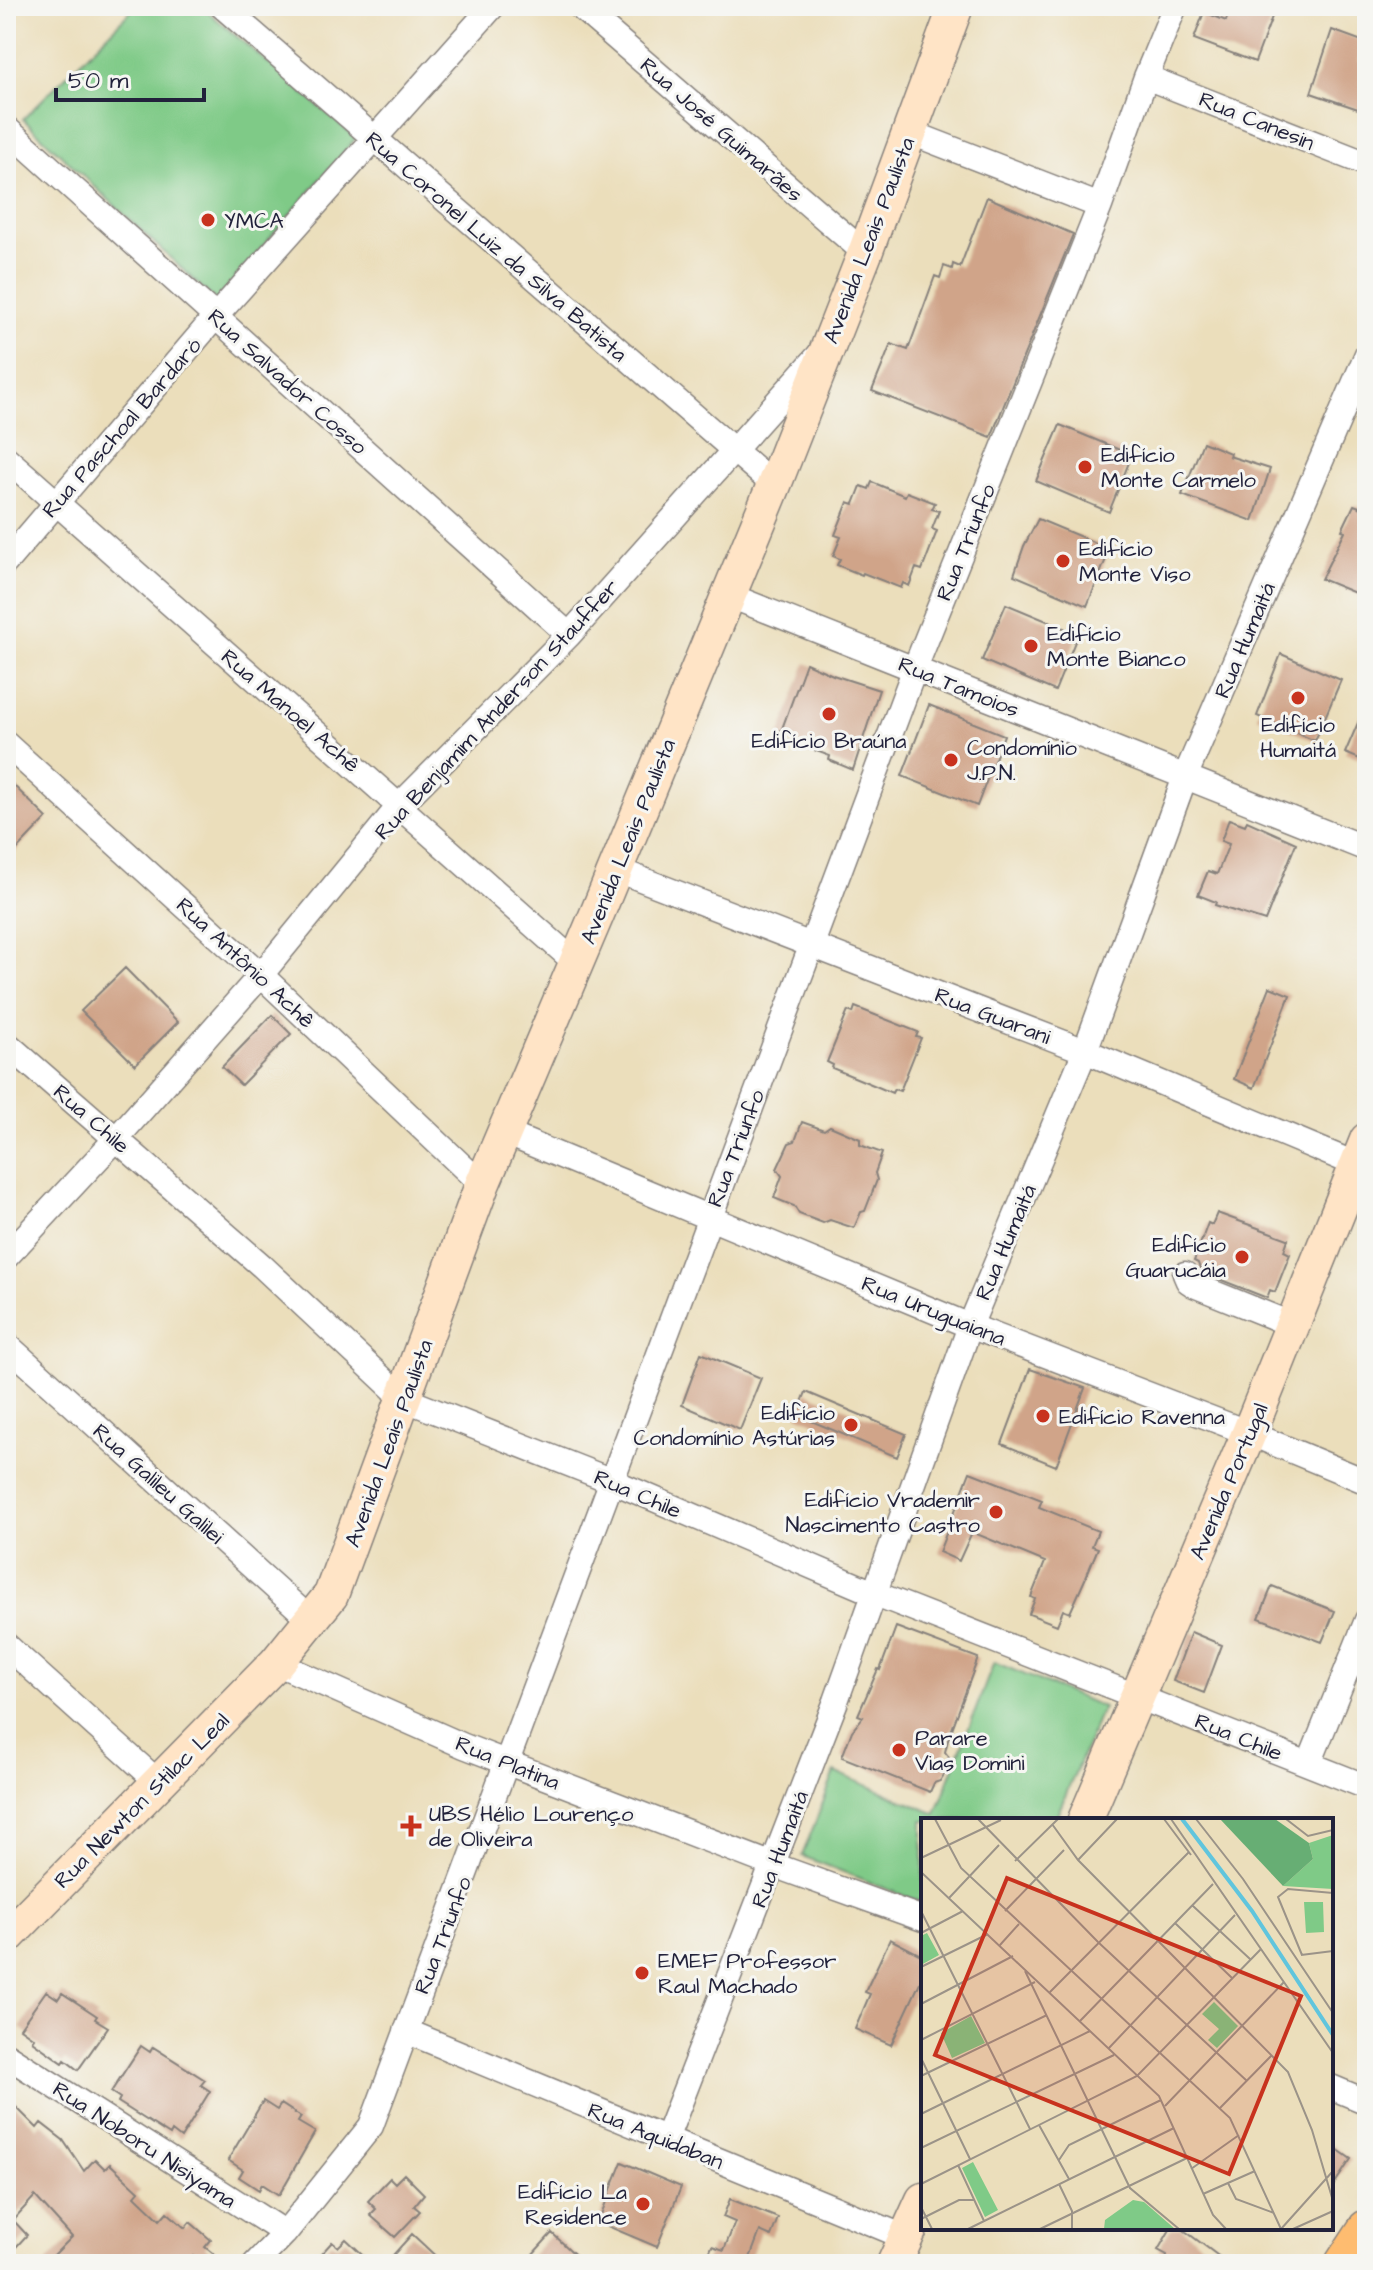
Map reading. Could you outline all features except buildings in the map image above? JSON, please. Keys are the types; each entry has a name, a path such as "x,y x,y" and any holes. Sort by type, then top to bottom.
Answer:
{"main road":[{"path":"1344,2264 1367,2229"}],"street":[{"name":"Rua Coronel Luiz da Silva Batista","path":"222,6 774,485"},
{"name":"Rua Paschoal Bardaró","path":"6,562 216,316 493,6"},
{"name":"Rua José Guimarães","path":"579,6 865,253"},
{"name":"Rua Triunfo","path":"255,2264 285,2233 371,2126 915,668 1100,206 1175,6"},
{"name":"Avenida Leais Paulista","path":"276,1663 331,1595 503,1132 774,485 865,253 909,132 946,12"},
{"name":"Rua Canesin","path":"1146,77 1367,164"},
{"name":"Rua Salvador Cosso","path":"6,128 569,635"},
{"path":"909,132 1100,206"},
{"name":"Rua Benjamim Anderson Stauffer","path":"6,1257 116,1139 261,975 400,805 569,635 830,343"},
{"name":"Rua Humaitá","path":"666,2139 876,1594 970,1326 1085,1051 1185,777 1367,354"},
{"name":"Rua Manoel Achê","path":"6,458 576,963"},
{"name":"Rua Tamoios","path":"728,595 1367,849"},
{"name":"Rua Antônio Achê","path":"6,744 261,975 482,1185"},
{"name":"Rua Guarani","path":"615,869 1364,1158"},
{"name":"Rua Chile","path":"6,1043 262,1266 404,1399 612,1481 876,1594 1367,1787"},
{"name":"Rua Uruguaiana","path":"503,1132 970,1326 1249,1433 1367,1482"},
{"name":"Avenida Portugal","path":"1086,1818 1364,1158"},
{"path":"1185,1274 1194,1285 1293,1325"},
{"name":"Rua Galileu Galilei","path":"6,1344 312,1621"},
{"path":"1309,1764 1367,1620"},
{"path":"6,1645 158,1782"},
{"name":"Rua Platina","path":"276,1663 507,1763 921,1918"},
{"name":"Rua Newton Stilac Leal","path":"6,1938 276,1663"},
{"name":"Rua Aquidaban","path":"406,2031 666,2139 901,2251"},
{"name":"Rua Noboru Nisiyama","path":"6,2055 285,2233"},
{"path":"1333,2088 1367,2102"},
{"path":"901,2251 921,2205"}],"green space":[{"name":"YMCA","path":"136,6 201,6 356,138 216,301 23,119"},
{"path":"994,1662 1103,1707 1056,1818 921,1818 921,1902 802,1856 835,1772 936,1814"}],"place":[{"name":"YMCA","path":"208,220"},
{"name":"Edifício Monte Carmelo","path":"1085,467"},
{"name":"Edifício Monte Viso","path":"1063,561"},
{"name":"Edifício Monte Bianco","path":"1031,646"},
{"name":"Edifício Humaitá","path":"1298,698"},
{"name":"Edifício Braúna","path":"829,714"},
{"name":"Condomínio J.P.N.","path":"951,760"},
{"name":"Edifício Guarucáia","path":"1242,1257"},
{"name":"Edifício Ravenna","path":"1043,1416"},
{"name":"Edifício Condomínio Astúrias","path":"851,1425"},
{"name":"Edifício Vrademir Nascimento Castro","path":"996,1512"},
{"name":"Parare Vias Domini","path":"899,1750"},
{"name":"UBS Hélio Lourenço de Oliveira","path":"411,1826"},
{"name":"EMEF Professor Raul Machado","path":"642,1973"},
{"name":"Edifício La Residence","path":"643,2204"}]}
